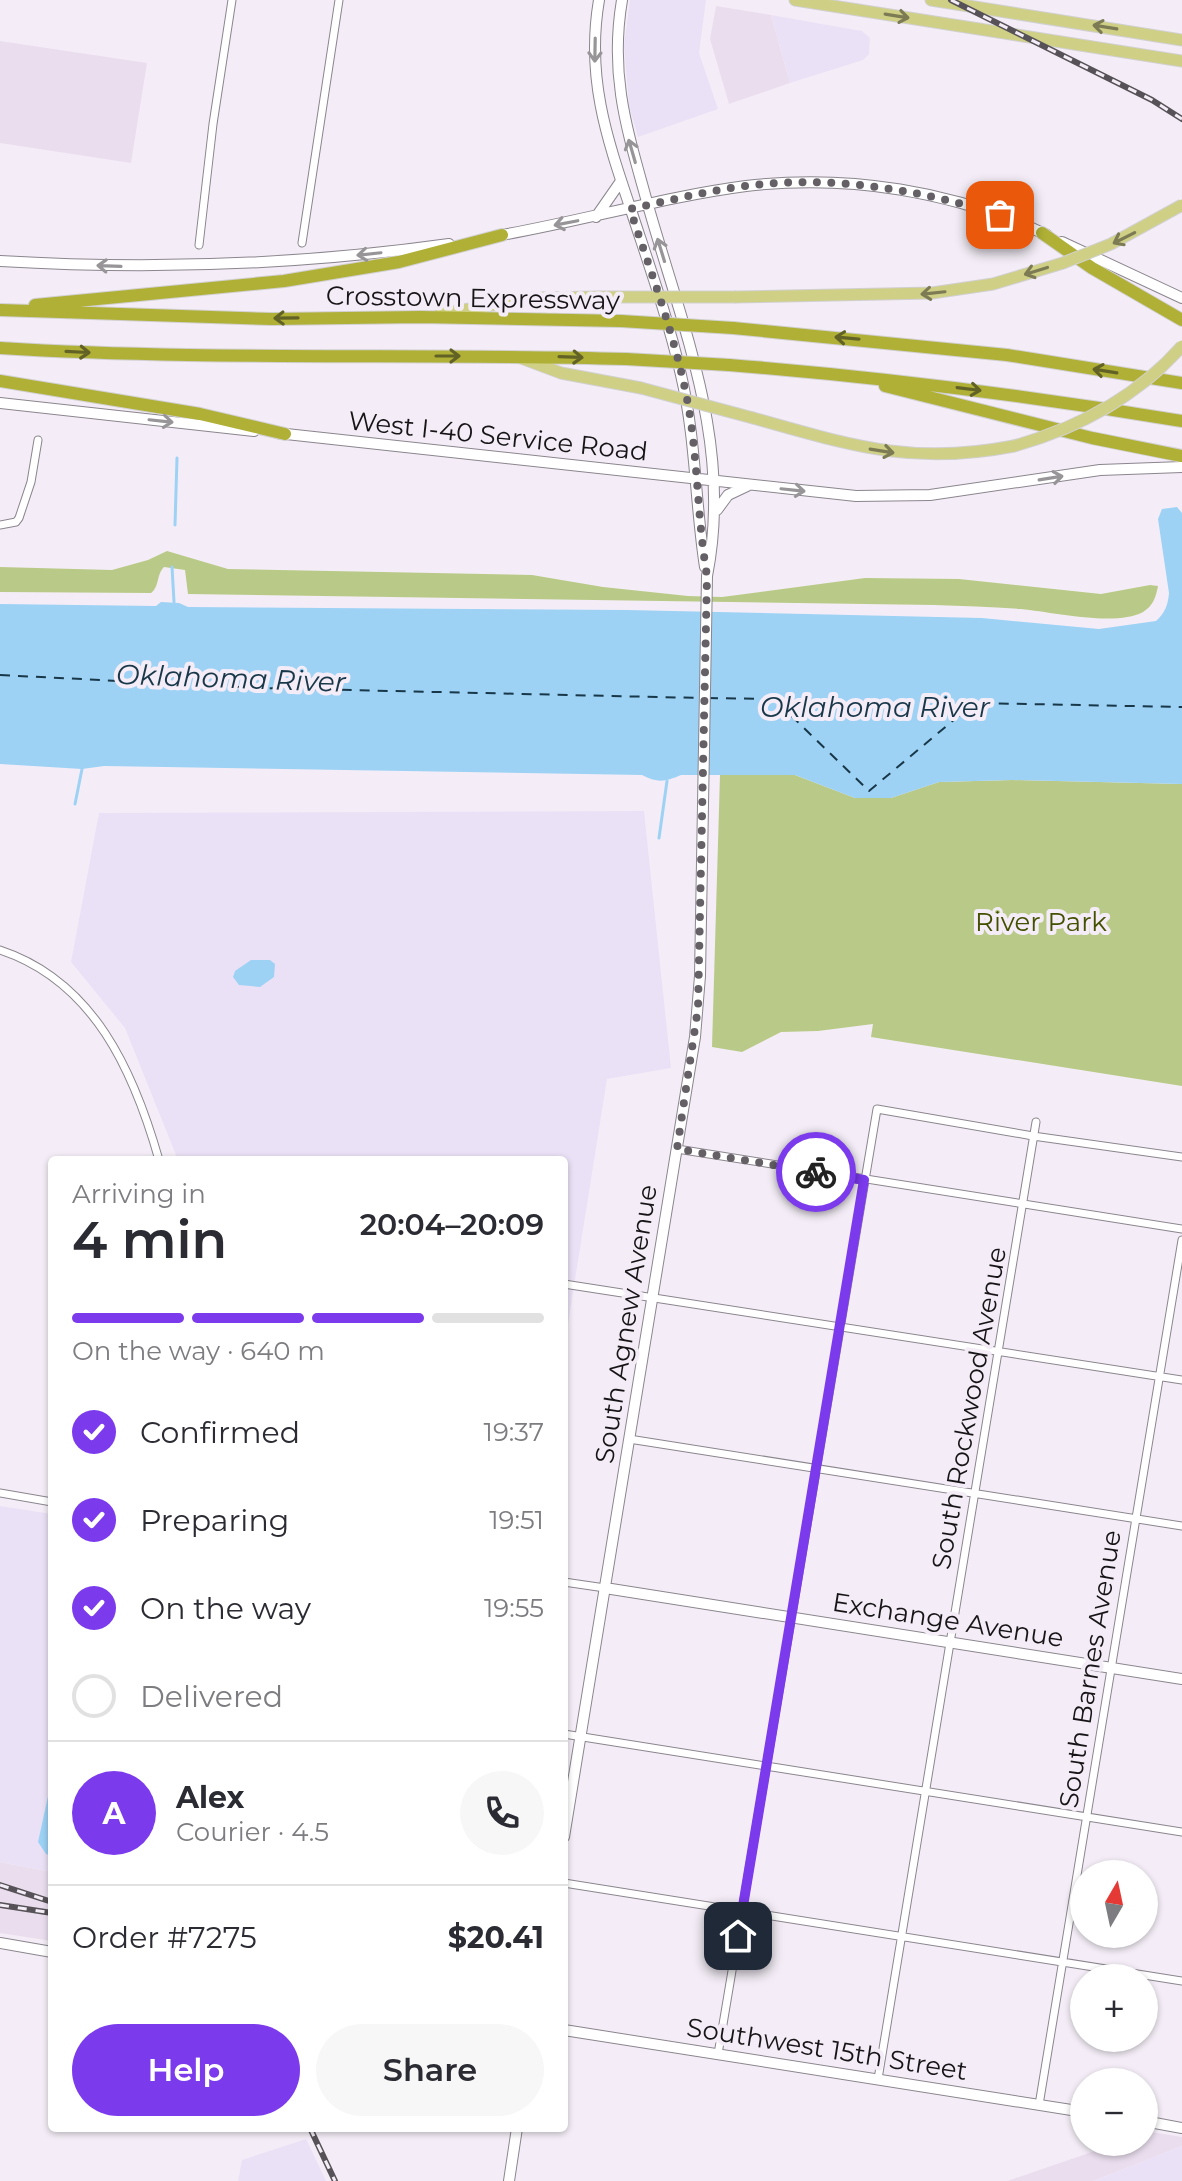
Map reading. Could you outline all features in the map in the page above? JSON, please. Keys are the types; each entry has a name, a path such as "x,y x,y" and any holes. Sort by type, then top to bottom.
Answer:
{"highway":[{"path":"1042,233 1092,268 1182,320"},
{"path":"0,309 284,281 399,262 502,235"},
{"name":"Crosstown Expressway","path":"0,309 272,319 420,317 621,321 733,328 1007,355 1182,383"},
{"path":"0,348 186,355 515,356 729,365 982,390 1182,421"},
{"path":"836,374 1092,438 1182,456"},
{"path":"0,381 200,414 285,434"}],"main road":[{"name":"South Agnew Avenue","path":"599,0 594,58 598,100 681,373 698,480 700,538 707,576"},
{"name":"South Agnew Avenue","path":"568,1812 698,1008 707,576 716,512 713,450 699,374 648,205 620,95 617,48 622,0"},
{"path":"795,0 1182,61"},
{"path":"931,0 1182,40"},
{"path":"598,100 620,95"},
{"path":"596,217 621,181"},
{"path":"0,261 123,267 282,262 396,252 502,235 747,186 861,184 955,201 1042,233 1182,298"},
{"path":"420,317 533,298 932,293 993,284 1063,263 1111,244 1182,205"},
{"path":"515,356 561,373 641,388 849,445 904,454 953,455 1014,446 1054,433 1107,408 1142,384 1182,346"},
{"name":"West I-40 Service Road","path":"0,403 856,496 967,491 1100,470 1182,467"},
{"path":"716,512 728,495 747,485"},
{"name":"Exchange Avenue","path":"605,1588 1182,1679"},
{"path":"0,1943 48,1951"},
{"name":"Southwest 15th Street","path":"568,2031 1070,2110"},
{"path":"1158,2124 1182,2128"},
{"path":"509,2181 516,2132"}],"street":[{"path":"199,245 232,0"},
{"path":"302,243 339,0"},
{"path":"0,525 16,522 19,518 31,482 38,440"},
{"path":"0,950 46,973 94,1015 114,1045 134,1085 158,1156"},
{"path":"718,2054 877,1109 1033,1136 1182,1157"},
{"name":"South Rockwood Avenue","path":"878,2079 1036,1122"},
{"path":"677,1149 1182,1229"},
{"name":"South Barnes Avenue","path":"1039,2105 1182,1240"},
{"path":"568,1285 1182,1380"},
{"path":"629,1439 1182,1526"},
{"path":"0,1493 48,1501"},
{"name":"Exchange Avenue","path":"568,1583 605,1588"},
{"path":"568,1735 1182,1832"},
{"path":"568,1884 1182,1981"}],"shaded area":[{"path":"630,0 706,0 699,53 718,109 638,137 629,106 624,45"},
{"path":"716,6 771,15 790,83 729,104 710,39"},
{"path":"771,15 862,31 870,38 869,54 863,60 790,83"},
{"path":"0,41 147,63 131,163 0,143"},
{"path":"644,811 671,1068 607,1079 568,1324 568,1156 176,1156 125,1028 71,962 99,813"},
{"path":"0,1506 48,1513 48,1871 0,1862"},
{"path":"0,1862 48,1871 48,1940 0,1933"},
{"path":"1158,2133 1182,2137 1182,2146 1158,2155"},
{"path":"306,2139 326,2181 238,2181 242,2160"},
{"path":"1182,2146 1182,2181 1093,2181 1158,2156"},
{"path":"1080,2156 1157,2156 1093,2181 1007,2181"}],"green space":[{"path":"167,551 228,569 532,575 603,587 688,596 722,597 865,578 959,579 1101,594 1158,586 1154,601 1143,612 1117,618 934,605 188,594 185,570 164,567 151,593 0,592 0,567 112,570"},
{"name":"River Park","path":"720,775 795,775 855,798 891,798 939,782 1012,780 1182,784 1182,1086 871,1037 873,1024 781,1032 742,1052 712,1047"}],"water":[{"name":"Oklahoma River","path":"1177,507 1182,513 1182,784 1012,780 939,782 891,798 855,798 795,775 681,775 661,781 642,775 104,766 82,769 0,764 0,604 156,606 161,602 188,607 627,610 982,618 1099,629 1156,621 1164,612 1169,593 1158,519 1162,509"},
{"path":"251,960 270,960 275,964 274,977 260,987 239,985 233,977 235,971"},
{"path":"48,1796 48,1855 38,1842"}],"waterway":[{"path":"175,525 177,458"},
{"path":"172,567 174,602"},
{"path":"75,804 82,769"},
{"path":"659,838 667,781"}],"ferry route":[{"path":"0,675 260,688 701,698"},
{"path":"708,698 774,699 869,791 974,703 1182,707"}],"railway":[{"path":"951,0 1152,100 1182,119"},
{"path":"0,1885 48,1901"},
{"path":"0,1905 48,1912"},
{"path":"312,2132 335,2181"}],"way so far":[{"path":"816,1172 677,1149 698,1008 707,576 700,538 696,457 681,373 630,209 747,186 828,183 909,191 1000,215"}],"route":[{"path":"738,1936 864,1180 816,1172"}]}
